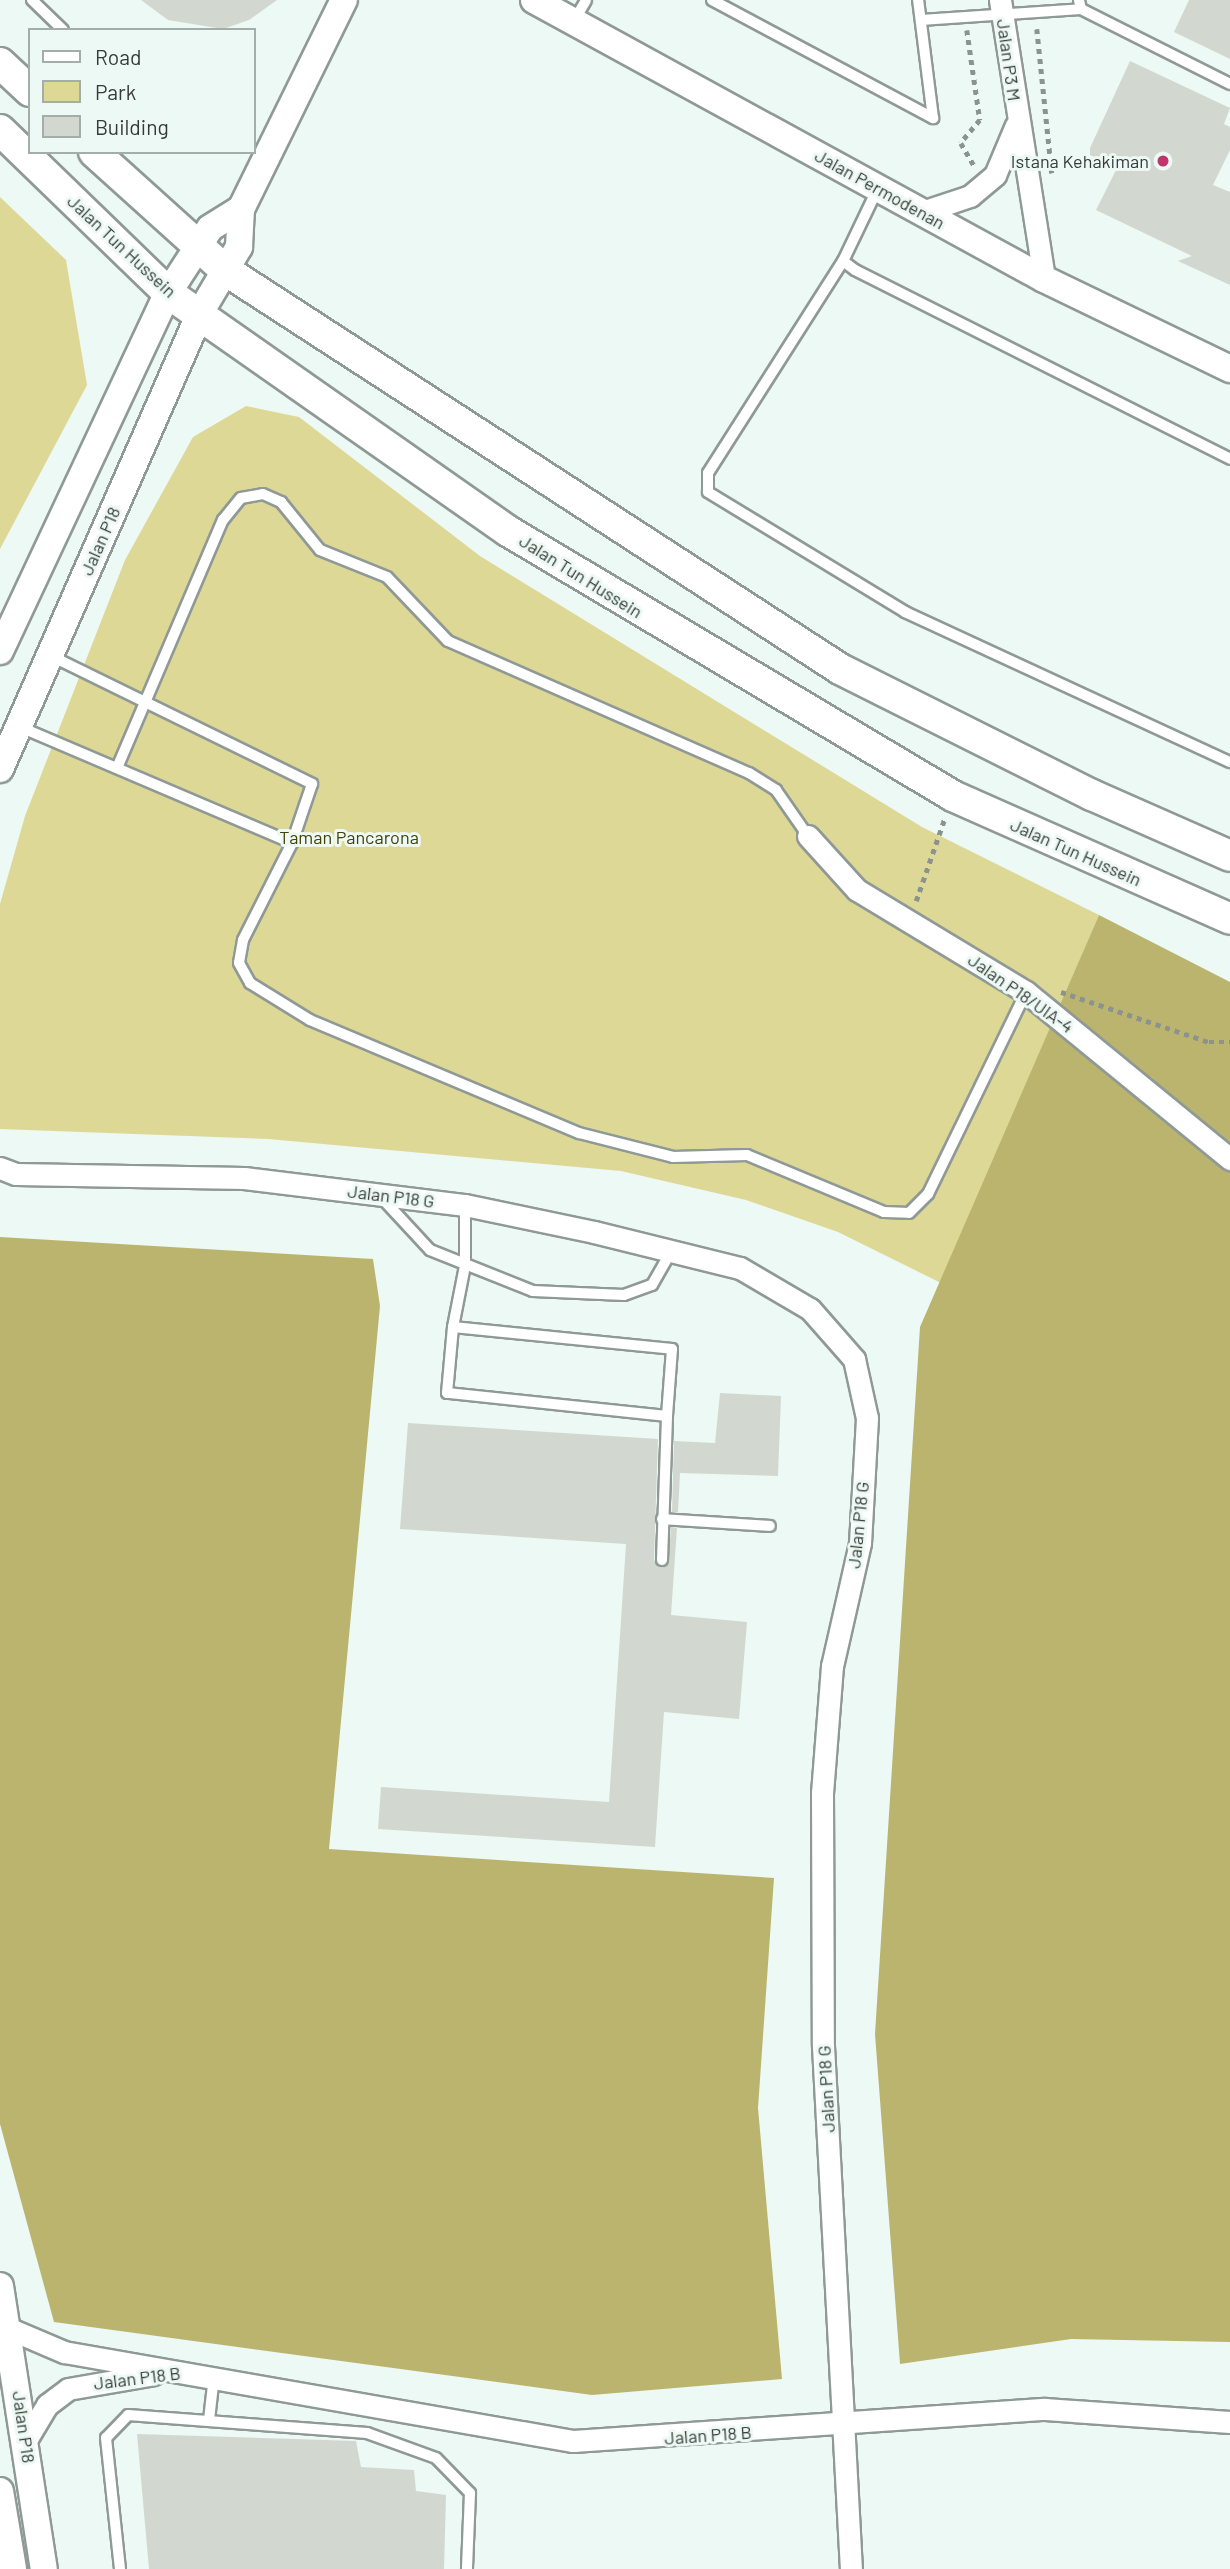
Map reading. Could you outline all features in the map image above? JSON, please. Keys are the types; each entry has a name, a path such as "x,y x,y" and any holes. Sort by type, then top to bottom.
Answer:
{"main road":[{"path":"0,63 28,89"},
{"name":"Jalan Tun Hussein","path":"0,130 168,293 508,531 695,646 953,796 1230,919"},
{"path":"96,154 195,249 225,270 840,669 1091,795 1230,856"}],"street":[{"path":"0,651 8,618 168,293 210,228 241,209 344,0"},
{"name":"Jalan Permodenan","path":"534,0 580,10 878,188 1044,279 1230,369"},
{"name":"Jalan P3 M","path":"1001,6 1044,279"},
{"name":"Jalan P3 M","path":"922,212 970,196 985,183 1003,162 1018,120"},
{"name":"Jalan P18","path":"0,769 200,313 239,247 241,209"},
{"name":"Jalan P18/UIA-4","path":"808,836 857,890 910,919 1026,992 1230,1159"},
{"name":"Jalan P18 G","path":"5,1176 244,1178 465,1205 671,1250 740,1268 810,1309 854,1359 867,1418 860,1543 832,1666 822,1792 823,2046 851,2569"},
{"name":"Jalan P18","path":"0,2286 10,2329 44,2569"},
{"name":"Jalan P18 B","path":"10,2329 64,2352 191,2371 573,2441 845,2425 1045,2409 1230,2422"},
{"name":"Jalan P18 B","path":"26,2440 47,2405 68,2389 104,2378 191,2371"},
{"path":"0,2491 13,2569"}],"lane":[{"path":"32,0 61,28"},
{"path":"712,0 933,118 918,0"},
{"path":"921,20 1001,6 1035,10 1080,4 1230,84"},
{"path":"878,188 843,261 708,473 708,492 905,612 1230,762"},
{"path":"843,261 1230,459"},
{"path":"117,768 223,520 241,498 272,497 308,541 387,577 448,640 762,780 808,836"},
{"path":"49,655 143,703 306,778 312,793 292,842 239,953 243,974 270,1000 579,1133 673,1157 747,1155 898,1215 909,1213 928,1194 1026,992"},
{"path":"18,726 292,842"},
{"path":"379,1194 430,1250 533,1291 624,1296 652,1285 671,1250"},
{"path":"465,1205 465,1266 453,1327 447,1393 667,1416"},
{"path":"453,1327 672,1349 662,1560"},
{"path":"662,1518 770,1527"},
{"path":"209,2420 214,2376"},
{"path":"367,2433 370,2405"},
{"path":"120,2569 106,2438 115,2423 128,2415 367,2433 436,2458 458,2474 470,2494 467,2569"}],"path":[{"path":"1031,198 1054,194 1035,10"},
{"path":"964,14 980,120 961,143 985,183"},
{"path":"910,919 939,833"},
{"path":"1026,992 1088,998 1178,1033 1230,1042"}],"green space":[{"path":"0,197 66,260 87,385 0,549"},
{"name":"Taman Pancarona","path":"246,406 299,417 480,556 922,827 1099,915 941,1283 838,1232 746,1200 621,1171 268,1139 0,1129 0,904 25,816 125,560 193,437"}],"shaded area":[{"path":"1099,915 1230,982 1230,2342 1071,2339 900,2364 875,2034 920,1327"},
{"path":"0,1237 373,1259 380,1306 329,1849 774,1878 758,2108 782,2379 592,2395 54,2322 0,2124"}],"building":[{"path":"141,0 277,0 249,20 226,28 168,20"},
{"path":"1189,0 1230,0 1230,59 1174,32"},
{"name":"Istana Kehakiman","path":"1130,61 1230,108 1224,124 1230,127 1230,150 1213,185 1230,192 1230,285 1178,261 1192,256 1096,210 1117,168 1090,155 1090,148"},
{"path":"720,1393 781,1396 778,1476 680,1473 678,1512 672,1512 674,1441 715,1443"},
{"path":"408,1423 658,1439 654,1560 658,1567 668,1565 671,1527 677,1528 671,1615 747,1622 739,1719 664,1712 655,1847 378,1829 381,1787 609,1802 626,1544 400,1529"},
{"path":"137,2434 356,2441 361,2467 414,2470 416,2491 446,2495 444,2569 149,2569"}],"place":[{"name":"Istana Kehakiman","path":"1163,161"}]}
